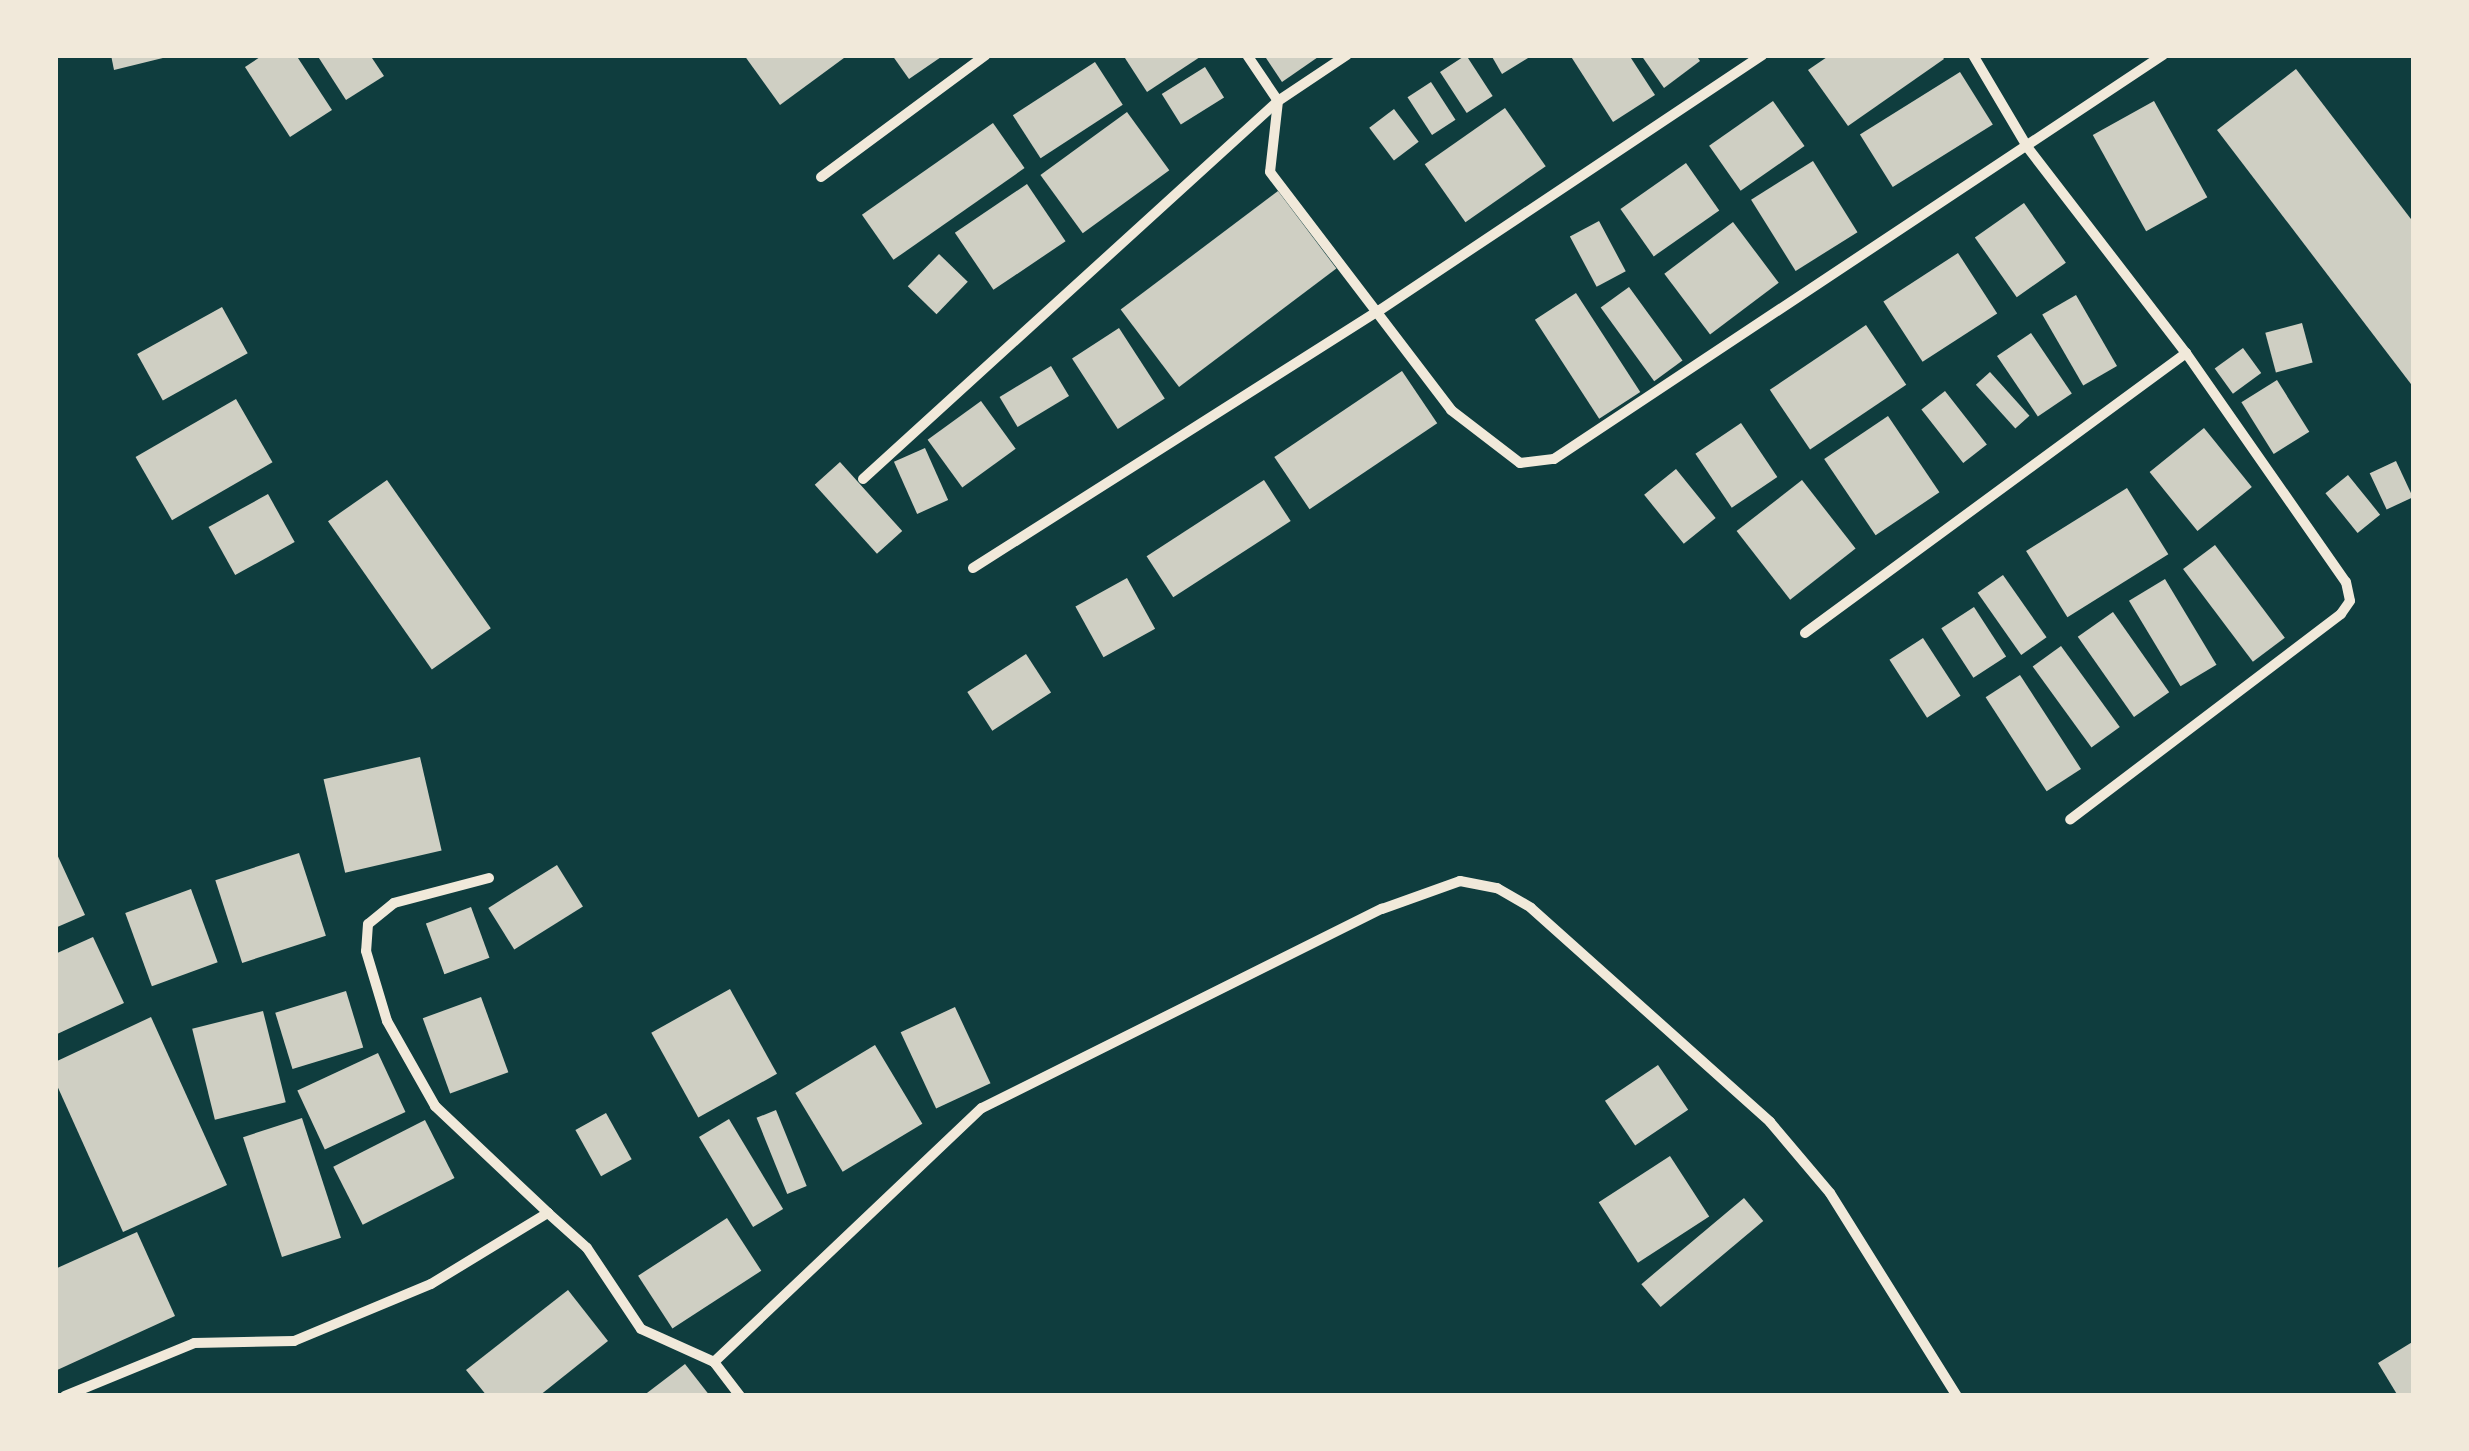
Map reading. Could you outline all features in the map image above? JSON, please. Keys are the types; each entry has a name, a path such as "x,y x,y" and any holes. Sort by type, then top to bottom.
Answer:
{"street":[{"path":"821,177 986,55"},
{"path":"1247,55 1278,101 1270,172 1380,310 1452,410 1520,463 1554,459 2163,55"},
{"path":"863,479 1278,101 1347,55"},
{"path":"973,568 1380,310 1763,55"},
{"path":"1972,55 2028,148 2186,353 2346,582 2350,601 2342,614 2070,820"},
{"path":"1805,633 2186,353"},
{"path":"489,878 394,903 368,924 366,951 387,1021 435,1106 587,1248 641,1329 714,1362 740,1396"},
{"path":"714,1362 982,1108 1382,909 1460,881 1497,888 1531,908 1770,1122 1830,1193 1957,1396"},
{"path":"65,1396 194,1342 294,1341 431,1284 548,1213"}],"building":[{"path":"111,55 171,55 171,56 114,70"},
{"path":"263,55 296,55 332,110 290,137 245,67"},
{"path":"317,55 370,55 384,76 346,100"},
{"path":"744,55 848,55 780,105"},
{"path":"892,55 944,55 909,79"},
{"path":"1123,55 1203,55 1147,92"},
{"path":"1264,55 1321,55 1282,82"},
{"path":"1466,55 1493,96 1467,113 1440,72"},
{"path":"1491,55 1533,55 1502,74"},
{"path":"1570,55 1629,55 1655,95 1613,122"},
{"path":"1641,55 1696,55 1700,61 1664,88"},
{"path":"1830,55 1941,55 1944,59 1848,126 1808,70"},
{"path":"1095,62 1123,105 1041,158 1013,115"},
{"path":"1205,67 1224,98 1181,125 1162,94"},
{"path":"2296,69 2414,223 2414,388 2217,130"},
{"path":"1960,72 1993,125 1893,187 1860,135"},
{"path":"1431,82 1456,120 1432,135 1408,97"},
{"path":"1773,101 1805,146 1741,191 1709,146"},
{"path":"2154,101 2207,197 2146,231 2093,135"},
{"path":"1505,108 1546,166 1465,222 1425,164"},
{"path":"1394,109 1419,142 1394,160 1369,128"},
{"path":"1127,112 1169,170 1083,233 1040,175"},
{"path":"993,123 1025,168 893,260 862,215"},
{"path":"1813,161 1858,232 1796,271 1751,200"},
{"path":"1686,163 1719,211 1654,256 1620,209"},
{"path":"1027,184 1066,241 993,290 955,233"},
{"path":"1278,191 1336,268 1179,387 1121,310"},
{"path":"2024,203 2066,263 2017,297 1975,237"},
{"path":"1599,221 1626,271 1597,287 1570,236"},
{"path":"1733,222 1779,283 1710,334 1664,274"},
{"path":"1958,253 1997,313 1923,362 1883,301"},
{"path":"939,254 968,282 937,314 908,286"},
{"path":"1629,287 1682,361 1654,381 1601,308"},
{"path":"1576,293 1640,392 1599,419 1535,320"},
{"path":"2076,295 2117,366 2083,386 2042,314"},
{"path":"222,307 248,353 163,400 137,354"},
{"path":"2302,323 2313,363 2276,372 2265,333"},
{"path":"1866,325 1906,385 1810,450 1770,390"},
{"path":"1119,328 1165,398 1118,429 1072,358"},
{"path":"2031,333 2072,394 2038,416 1997,356"},
{"path":"2243,348 2261,373 2233,394 2215,369"},
{"path":"1051,366 1069,396 1018,427 1000,397"},
{"path":"1402,371 1437,423 1310,509 1274,457"},
{"path":"1990,372 2029,416 2015,429 1976,385"},
{"path":"2277,380 2309,432 2274,454 2241,402"},
{"path":"1945,391 1987,445 1963,463 1921,409"},
{"path":"236,399 272,462 172,520 136,457"},
{"path":"981,401 1016,449 962,488 928,440"},
{"path":"1888,416 1939,492 1876,535 1824,459"},
{"path":"1741,423 1777,477 1732,508 1695,454"},
{"path":"2204,428 2252,487 2197,531 2150,472"},
{"path":"925,448 948,500 917,514 894,462"},
{"path":"2396,461 2413,497 2387,510 2370,473"},
{"path":"840,462 902,531 877,554 815,485"},
{"path":"1676,469 1716,518 1684,544 1644,495"},
{"path":"2348,475 2380,515 2358,533 2325,493"},
{"path":"387,480 491,628 432,670 328,521"},
{"path":"1264,480 1291,521 1173,597 1147,556"},
{"path":"1802,480 1856,549 1790,600 1737,531"},
{"path":"2127,488 2168,554 2067,617 2026,551"},
{"path":"268,494 295,542 235,575 209,527"},
{"path":"2215,545 2285,638 2253,662 2183,569"},
{"path":"2003,575 2047,637 2021,655 1978,593"},
{"path":"1127,578 1155,629 1104,657 1075,607"},
{"path":"2165,579 2217,665 2181,686 2129,601"},
{"path":"1974,607 2006,656 1973,678 1941,628"},
{"path":"2113,612 2169,692 2134,717 2078,637"},
{"path":"1923,638 1961,696 1927,718 1889,660"},
{"path":"2061,646 2120,727 2091,747 2033,667"},
{"path":"1026,654 1051,693 992,731 967,692"},
{"path":"2020,675 2081,769 2047,791 1986,697"},
{"path":"420,757 442,851 345,873 324,779"},
{"path":"55,850 85,915 55,928"},
{"path":"299,853 326,936 242,963 215,880"},
{"path":"557,865 583,907 514,949 488,908"},
{"path":"191,889 218,962 152,986 125,913"},
{"path":"471,907 489,958 444,974 426,923"},
{"path":"93,937 124,1003 55,1035 55,954"},
{"path":"730,989 777,1074 698,1117 651,1033"},
{"path":"346,991 363,1047 292,1069 275,1013"},
{"path":"481,997 508,1072 450,1093 423,1018"},
{"path":"955,1007 990,1083 936,1108 901,1032"},
{"path":"263,1011 286,1102 215,1120 192,1029"},
{"path":"151,1017 227,1185 123,1232 55,1081 55,1062"},
{"path":"875,1045 922,1124 843,1172 795,1093"},
{"path":"378,1053 405,1112 325,1150 297,1091"},
{"path":"1658,1065 1688,1110 1635,1146 1605,1101"},
{"path":"776,1110 807,1186 787,1194 757,1118"},
{"path":"606,1113 632,1159 601,1176 575,1130"},
{"path":"302,1118 341,1238 282,1257 243,1137"},
{"path":"729,1119 783,1209 753,1227 699,1137"},
{"path":"425,1120 455,1178 363,1225 333,1167"},
{"path":"1670,1156 1709,1216 1638,1263 1599,1202"},
{"path":"1744,1198 1763,1221 1661,1307 1641,1284"},
{"path":"727,1218 761,1271 672,1329 638,1276"},
{"path":"137,1232 175,1316 55,1371 55,1269"},
{"path":"568,1290 608,1341 539,1396 487,1396 466,1370"},
{"path":"2414,1341 2414,1396 2398,1396 2378,1363"},
{"path":"685,1364 710,1396 643,1396"}]}
